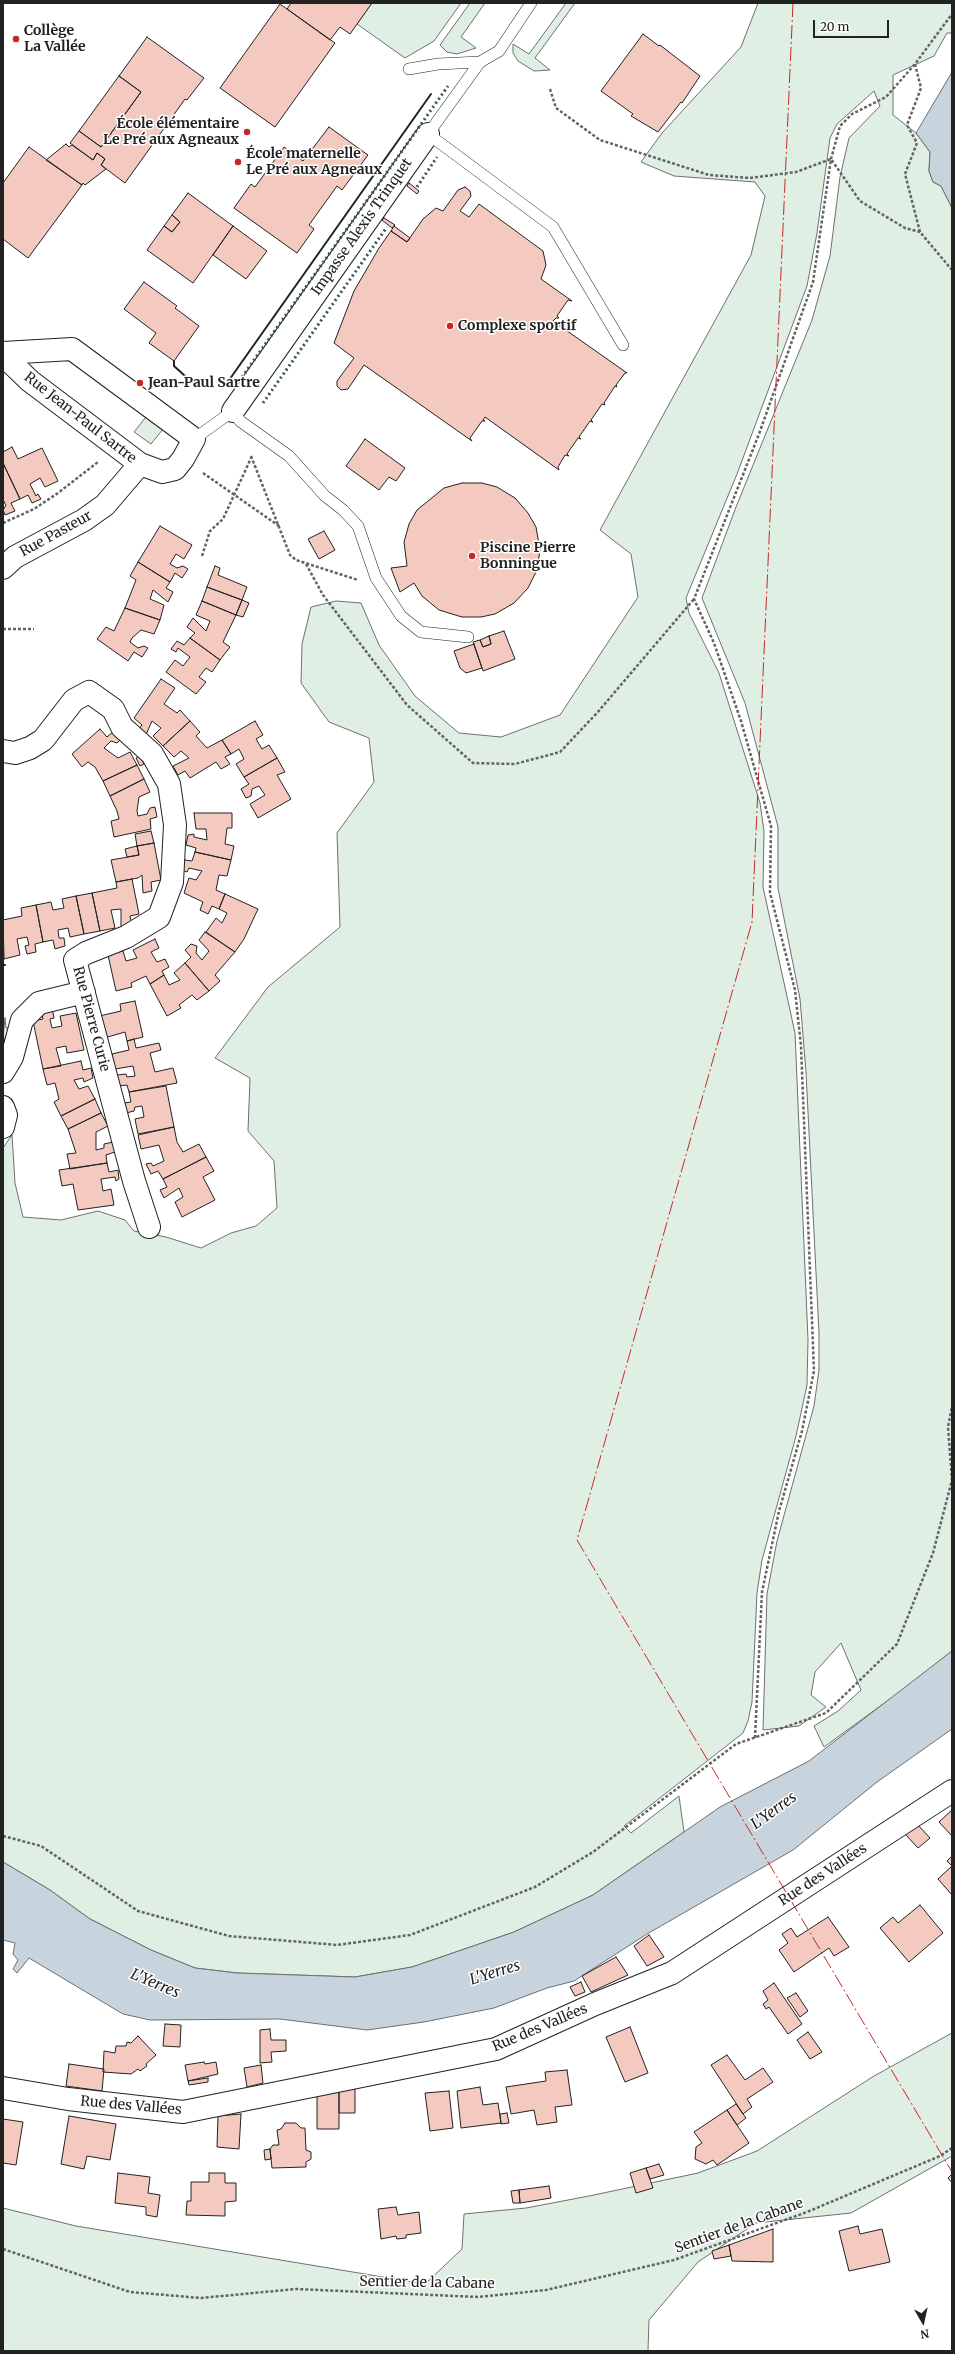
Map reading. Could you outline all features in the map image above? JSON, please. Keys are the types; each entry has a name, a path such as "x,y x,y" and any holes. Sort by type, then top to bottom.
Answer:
{"street":[{"name":"Impasse Alexis Trinquet","path":"233,411 428,134"},
{"name":"Rue Jean-Paul Sartre","path":"72,349 194,439 183,459 174,469 162,472 140,464 30,381 3,354 72,349"},
{"name":"Rue Pasteur","path":"3,568 15,556 84,520 105,505 140,464"},
{"name":"Rue Pierre Curie","path":"3,751 14,753 30,748 43,740 74,700 89,692 113,709 122,727 152,754 169,784 175,825 172,882 159,917 126,937 86,953 75,960 134,1181 149,1227"},
{"path":"3,1072 12,1057 22,1020 39,1003 84,992"},
{"path":"3,1107 6,1115 3,1127"},
{"name":"Rue des Vallées","path":"3,2088 68,2100 183,2112 496,2049 595,2004 672,1973 952,1791"}],"lane":[{"name":"Impasse Alexis Trinquet","path":"428,134 480,62 499,51 531,3"},
{"path":"409,69 438,64 480,62"},
{"path":"428,134 553,227 623,345"},
{"path":"233,411 240,421 289,456 325,496 343,510 358,526 376,578 401,616 422,632 468,637"},
{"name":"Rue Jean-Paul Sartre","path":"194,439 233,411"}],"path":[{"path":"306,564 323,595 407,705 473,763 515,764 560,752 597,713 694,599 759,434 813,282 831,159 840,126 852,114 886,97 915,64 952,14"},
{"path":"915,64 921,88 907,125 917,143 905,174 920,232 952,270"},
{"path":"550,89 556,108 600,140 709,175 750,178 796,172 831,159"},
{"path":"831,159 860,201 905,228 920,232"},
{"path":"202,556 210,531 223,519 251,456 263,436"},
{"path":"251,456 290,555 306,564 361,581 376,578"},
{"path":"3,523 34,509 58,493 103,458"},
{"path":"200,471 279,526"},
{"path":"694,599 714,643 738,714 771,826 770,893 795,990 801,1046 814,1371 802,1431 779,1511 762,1592 755,1738"},
{"path":"3,628 34,629"},
{"path":"3,1836 41,1846 138,1911 229,1936 337,1945 410,1935 535,1887 593,1852 736,1744 826,1713 897,1644 933,1553 952,1480 948,1427 952,1407"},
{"name":"Sentier de la Cabane","path":"3,2249 130,2292 201,2298 296,2289 478,2297 546,2290 674,2260 807,2212 940,2156 952,2148"}],"green space":[{"path":"372,3 461,3 434,41 405,58 357,24"},
{"path":"470,3 485,3 461,37 476,48 457,54 447,52 440,45"},
{"path":"566,3 575,3 535,58 550,70 534,71 518,61 513,53 513,44 529,54"},
{"path":"758,3 952,3 952,33 947,33 934,56 893,75 893,115 916,133 930,152 929,171 933,182 941,186 952,208 952,1651 905,1688 824,1747 814,1726 838,1711 861,1690 841,1643 815,1672 811,1695 826,1707 799,1726 763,1730 767,1594 777,1541 814,1406 819,1370 819,1333 806,1072 800,999 778,888 778,827 745,703 702,598 736,507 812,320 830,256 840,177 849,138 880,106 874,91 837,124 830,138 817,233 807,286 737,474 686,598 689,613 719,673 760,803 764,831 763,887 795,1033 808,1340 807,1385 796,1436 762,1560 757,1593 752,1702 748,1721 743,1733 624,1826 631,1833 679,1796 684,1832 593,1895 514,1932 412,1967 355,1977 237,1973 195,1968 151,1950 90,1919 50,1890 3,1862 3,1148 12,1135 15,1183 23,1217 61,1220 98,1211 125,1220 134,1231 166,1237 201,1248 231,1233 256,1226 277,1208 274,1161 248,1131 250,1078 215,1058 268,987 340,927 337,833 374,782 369,738 329,722 301,683 302,644 311,607 336,601 361,603 379,645 415,696 459,733 501,737 560,715 638,597 631,554 600,530 751,255 765,196 755,182 674,176 641,162 662,133 741,47"},
{"path":"146,417 163,429 151,444 134,432"},
{"path":"5,1018 6,1028 13,1027 10,1040 3,1038"},
{"path":"952,2033 952,2156 851,2213 756,2223 698,2262 649,2320 648,2351 3,2351 3,2208 76,2226 425,2284 462,2249 464,2214 526,2208 698,2173 757,2151 874,2076"}],"water":[{"path":"952,72 952,208 941,186 933,182 929,171 930,152 916,133"},
{"name":"L'Yerres","path":"952,1651 952,1729 877,1782 793,1850 647,1934 574,1981 547,1988 494,2008 424,2022 367,2030 280,2019 150,2020 123,2014 29,1958 17,1973 13,1969 18,1960 13,1954 15,1943 3,1940 3,1862 50,1890 90,1919 151,1950 195,1968 237,1973 355,1977 412,1967 514,1932 593,1895 720,1807 809,1761"}],"building":[{"path":"291,3 372,3 350,34 340,27 330,40 287,9"},
{"path":"280,4 335,43 275,127 220,88"},
{"path":"643,34 659,46 660,45 700,76 682,103 681,102 658,132 631,116 633,114 601,91"},
{"path":"147,37 204,78 187,100 185,99 125,183 101,165 105,159 97,153 93,160 70,143 79,131 101,147 141,92 119,76"},
{"path":"119,76 141,92 101,147 79,131"},
{"path":"329,127 368,155 342,190 337,186 309,225 314,229 297,253 234,208 251,184 255,187 284,147 303,161"},
{"path":"66,144 69,147 72,145 93,160 97,153 105,159 101,165 106,169 85,185 83,183 82,185 46,160"},
{"path":"29,147 82,185 28,258 3,239 3,183"},
{"path":"409,183 419,191 417,194 407,186"},
{"name":"Complexe sportif","path":"465,187 470,191 471,196 460,211 469,217 479,204 543,251 546,265 541,279 572,301 568,300 557,316 559,318 556,318 553,321 627,373 625,373 616,385 617,387 615,386 604,403 605,405 602,404 591,420 593,422 590,421 579,437 581,439 578,438 567,454 569,456 565,455 558,467 559,470 485,417 483,420 485,421 482,421 470,438 472,441 364,365 348,389 341,390 337,386 337,381 354,358 334,343 354,291 379,248 391,231 407,242 423,219 436,208 443,211 458,190"},
{"path":"188,193 233,226 193,283 147,250 164,226 172,232 180,222 172,215"},
{"path":"172,215 180,222 172,232 164,226"},
{"path":"384,218 395,225 392,228 382,220"},
{"path":"233,226 267,251 246,279 213,255"},
{"path":"394,226 410,238 407,242 391,231"},
{"path":"144,282 177,306 175,308 199,326 174,361 149,343 156,333 124,309"},
{"path":"365,439 405,468 396,481 389,477 379,490 346,466"},
{"path":"12,447 18,459 42,448 58,481 45,487 40,478 30,484 36,496 38,494 41,499 32,503 28,495 20,499 3,463 3,452"},
{"path":"3,463 20,499 11,503 15,511 5,515 3,510 6,505 3,500"},
{"name":"Piscine Pierre Bonningue","path":"462,483 482,483 497,487 515,498 528,513 536,527 540,550 537,570 528,588 514,603 495,614 481,617 462,617 439,610 422,596 414,583 400,592 391,568 407,566 404,542 409,524 417,510 444,488"},
{"path":"160,526 192,545 184,559 176,554 170,564 177,568 183,566 188,569 182,578 175,573 170,582 138,562"},
{"path":"324,531 335,550 319,559 308,539"},
{"path":"138,562 170,582 166,588 173,592 168,602 153,590 150,599 164,605 160,620 125,608 136,580 130,576"},
{"path":"215,566 220,568 218,575 247,587 242,600 207,587"},
{"path":"207,587 242,600 236,615 202,601"},
{"path":"242,600 249,603 243,617 236,615"},
{"path":"202,601 236,615 223,642 230,647 220,660 190,638 195,633 187,627 193,618 206,631 210,621 196,615"},
{"path":"125,608 160,620 154,634 141,630 132,638 130,642 138,648 144,646 148,648 142,657 134,652 128,661 97,639 106,627 114,631"},
{"path":"504,631 515,659 483,671 473,642 480,640 483,647 491,644 489,636"},
{"path":"489,636 491,644 483,647 480,640"},
{"path":"190,638 220,660 212,672 206,668 199,677 206,682 196,694 166,672 175,660 183,666 190,657 178,648 176,652 171,649 177,641 184,645"},
{"path":"474,644 482,668 466,673 460,668 454,651"},
{"path":"161,679 175,688 164,704 177,713 180,710 190,721 163,746 153,736 161,728 152,721 145,737 137,731 142,725 134,718"},
{"path":"190,721 200,732 196,736 207,748 222,740 231,754 225,757 230,764 221,769 216,762 190,778 185,771 178,775 173,766 189,758 181,751 174,757 163,746"},
{"path":"255,721 263,735 256,739 262,749 269,745 277,758 244,777 236,764 244,759 239,749 231,754 222,740"},
{"path":"100,729 107,737 113,732 121,739 117,743 111,741 104,748 118,758 130,752 137,765 103,781 95,767 88,762 82,767 72,754"},
{"path":"140,756 144,764 140,766 136,758"},
{"path":"277,758 285,772 277,775 291,799 258,818 250,804 265,795 259,786 252,789 251,796 246,798 241,789 249,784 244,777"},
{"path":"137,765 144,779 110,796 103,781"},
{"path":"144,779 150,792 139,797 137,811 138,816 147,814 150,808 155,807 157,817 150,819 151,829 114,837 111,821 119,819 110,796"},
{"path":"194,813 232,813 232,828 227,828 225,844 234,846 231,860 195,852 196,848 186,845 188,835 194,834 194,837 207,840 206,829 196,829"},
{"path":"151,831 154,843 137,846 135,834"},
{"path":"154,843 161,880 151,882 152,891 143,893 142,875 138,878 116,882 111,860 139,855 137,846"},
{"path":"137,846 139,855 127,857 125,849"},
{"path":"195,852 231,860 227,876 219,875 216,890 225,894 219,909 212,906 208,914 200,910 203,902 184,893 189,878 196,880 202,871 189,868 187,872 182,870 185,860 192,861"},
{"path":"132,879 139,914 130,916 132,925 121,927 121,909 111,910 115,928 100,931 92,893 117,888 116,882"},
{"path":"92,893 100,931 84,934 76,896"},
{"path":"225,894 258,909 244,939 235,952 206,932 216,918 222,923 227,913 219,909"},
{"path":"76,896 84,934 70,937 68,928 58,930 59,938 64,938 65,946 55,949 53,940 43,942 36,905 51,902 53,910 64,908 62,899"},
{"path":"36,905 43,942 35,944 36,952 27,954 25,946 29,945 27,937 17,939 20,955 4,959 3,920 22,916 21,908"},
{"path":"205,932 235,952 215,975 220,981 209,991 185,963 191,957 185,950 191,944 197,946 196,953 202,960 209,951 199,940"},
{"path":"155,939 159,948 151,952 157,962 165,959 169,967 162,971 164,975 150,984 146,976 131,983 132,987 116,991 108,955 123,951 126,961 137,958 133,950"},
{"path":"185,963 209,991 197,1000 192,995 179,1005 181,1008 167,1016 150,984 164,975 169,985 180,980 174,973"},
{"path":"135,1001 143,1037 127,1041 125,1032 101,1039 95,1017 121,1011 120,1004"},
{"path":"52,1008 54,1018 50,1019 52,1028 62,1026 60,1016 76,1013 84,1050 67,1053 66,1046 56,1048 61,1066 43,1069 33,1021 43,1019 41,1010"},
{"path":"134,1039 136,1048 159,1043 161,1050 150,1053 155,1072 173,1068 177,1083 129,1092 127,1085 119,1086 117,1075 126,1074 127,1077 135,1076 133,1066 115,1069 112,1054 129,1050 127,1041"},
{"path":"81,1061 83,1070 91,1068 93,1078 84,1082 83,1078 74,1080 79,1089 88,1086 95,1099 61,1116 54,1102 59,1099 55,1083 47,1085 43,1069"},
{"path":"166,1086 174,1127 138,1134 135,1119 144,1117 142,1106 135,1107 134,1111 126,1113 124,1103 131,1102 129,1092"},
{"path":"95,1099 101,1113 68,1129 61,1116"},
{"path":"101,1113 108,1126 96,1132 96,1150 104,1148 104,1144 113,1142 115,1152 106,1155 107,1163 70,1169 67,1154 76,1153 68,1129"},
{"path":"174,1127 177,1142 183,1152 199,1144 206,1157 163,1179 158,1171 151,1174 146,1164 151,1163 153,1166 164,1161 159,1145 141,1149 138,1135"},
{"path":"206,1157 214,1171 203,1177 215,1200 182,1217 175,1202 183,1197 179,1188 164,1198 160,1190 167,1187 163,1179"},
{"path":"107,1163 109,1172 118,1170 119,1179 116,1181 115,1177 101,1179 103,1191 111,1189 114,1205 78,1210 73,1184 62,1186 59,1170"},
{"path":"952,1810 952,1836 939,1822"},
{"path":"918,1825 930,1838 918,1848 905,1834"},
{"path":"952,1856 952,1866 947,1861"},
{"path":"952,1866 952,1895 938,1879"},
{"path":"920,1905 943,1933 909,1962 880,1928 893,1917 898,1923"},
{"path":"828,1917 849,1947 834,1956 829,1948 794,1972 779,1950 788,1943 782,1934 791,1928 797,1937"},
{"path":"649,1935 664,1957 647,1966 634,1946"},
{"path":"616,1957 628,1975 591,1992 582,1976"},
{"path":"581,1982 585,1992 575,1996 570,1987"},
{"path":"774,1983 802,2024 788,2034 769,2007 766,2009 763,2004 768,2000 763,1991"},
{"path":"796,1993 808,2011 800,2017 787,1998"},
{"path":"165,2024 181,2025 180,2047 163,2046"},
{"path":"630,2027 648,2073 625,2082 606,2037"},
{"path":"270,2029 271,2040 286,2040 286,2051 271,2052 272,2062 260,2063 260,2030"},
{"path":"808,2032 822,2052 810,2059 797,2040"},
{"path":"138,2036 156,2055 146,2064 147,2066 140,2071 138,2069 131,2074 103,2072 104,2051 115,2053 116,2046 126,2046 127,2042 131,2043"},
{"path":"727,2055 745,2080 763,2068 773,2082 747,2099 752,2107 743,2114 711,2065"},
{"path":"204,2062 205,2064 216,2062 218,2074 188,2081 185,2065"},
{"path":"69,2064 104,2069 102,2091 66,2086"},
{"path":"261,2065 263,2083 247,2087 244,2068"},
{"path":"567,2070 572,2105 555,2107 557,2122 537,2125 534,2110 511,2114 506,2087 546,2081 545,2072"},
{"path":"208,2078 208,2082 189,2085 188,2081"},
{"path":"355,2087 355,2113 339,2113 339,2090"},
{"path":"480,2087 483,2105 498,2103 501,2123 461,2128 457,2091"},
{"path":"339,2090 339,2129 317,2129 317,2095"},
{"path":"449,2091 453,2128 430,2131 425,2093"},
{"path":"736,2104 746,2118 737,2125 727,2110"},
{"path":"727,2110 749,2143 717,2165 713,2160 706,2164 695,2159 696,2147 702,2143 694,2132"},
{"path":"507,2113 509,2123 501,2124 500,2114"},
{"path":"241,2114 239,2149 217,2147 218,2116"},
{"path":"69,2116 116,2124 110,2160 87,2156 84,2169 61,2164"},
{"path":"3,2119 23,2122 16,2165 3,2163"},
{"path":"285,2123 296,2123 301,2128 305,2128 306,2150 311,2152 311,2159 306,2162 306,2167 272,2168 270,2149 273,2145 279,2145 277,2130 281,2129"},
{"path":"270,2149 271,2159 265,2160 264,2150"},
{"path":"659,2164 664,2175 650,2179 646,2168"},
{"path":"646,2168 653,2188 636,2193 630,2173"},
{"path":"118,2173 150,2177 148,2193 160,2195 157,2217 146,2215 146,2207 115,2203"},
{"path":"209,2173 225,2173 225,2183 236,2183 236,2201 225,2202 225,2216 186,2215 187,2201 191,2201 191,2182 209,2182"},
{"path":"952,2174 952,2183 948,2178"},
{"path":"549,2186 551,2198 520,2203 519,2190"},
{"path":"519,2190 520,2203 513,2203 511,2191"},
{"path":"396,2207 398,2215 419,2212 421,2233 406,2235 406,2238 397,2239 396,2236 381,2239 378,2209"},
{"path":"858,2226 860,2234 882,2229 890,2262 849,2271 839,2231"},
{"path":"773,2229 773,2262 732,2261 729,2245"},
{"path":"729,2245 731,2256 714,2259 712,2251"}],"hedge":[{"path":"242,377 448,86"},
{"path":"417,187 437,157"},
{"path":"263,403 387,227"}],"wall":[{"path":"227,383 431,94"},
{"path":"174,361 174,366 195,385"}],"power":[{"path":"793,3 752,922 577,1540 952,2172"}],"place":[{"name":"Collège La Vallée","path":"16,39"},
{"name":"École élémentaire Le Pré aux Agneaux","path":"247,132"},
{"name":"École maternelle Le Pré aux Agneaux","path":"238,162"},
{"name":"Complexe sportif","path":"450,326"},
{"name":"Jean-Paul Sartre","path":"140,383"},
{"name":"Piscine Pierre Bonningue","path":"472,556"}]}
